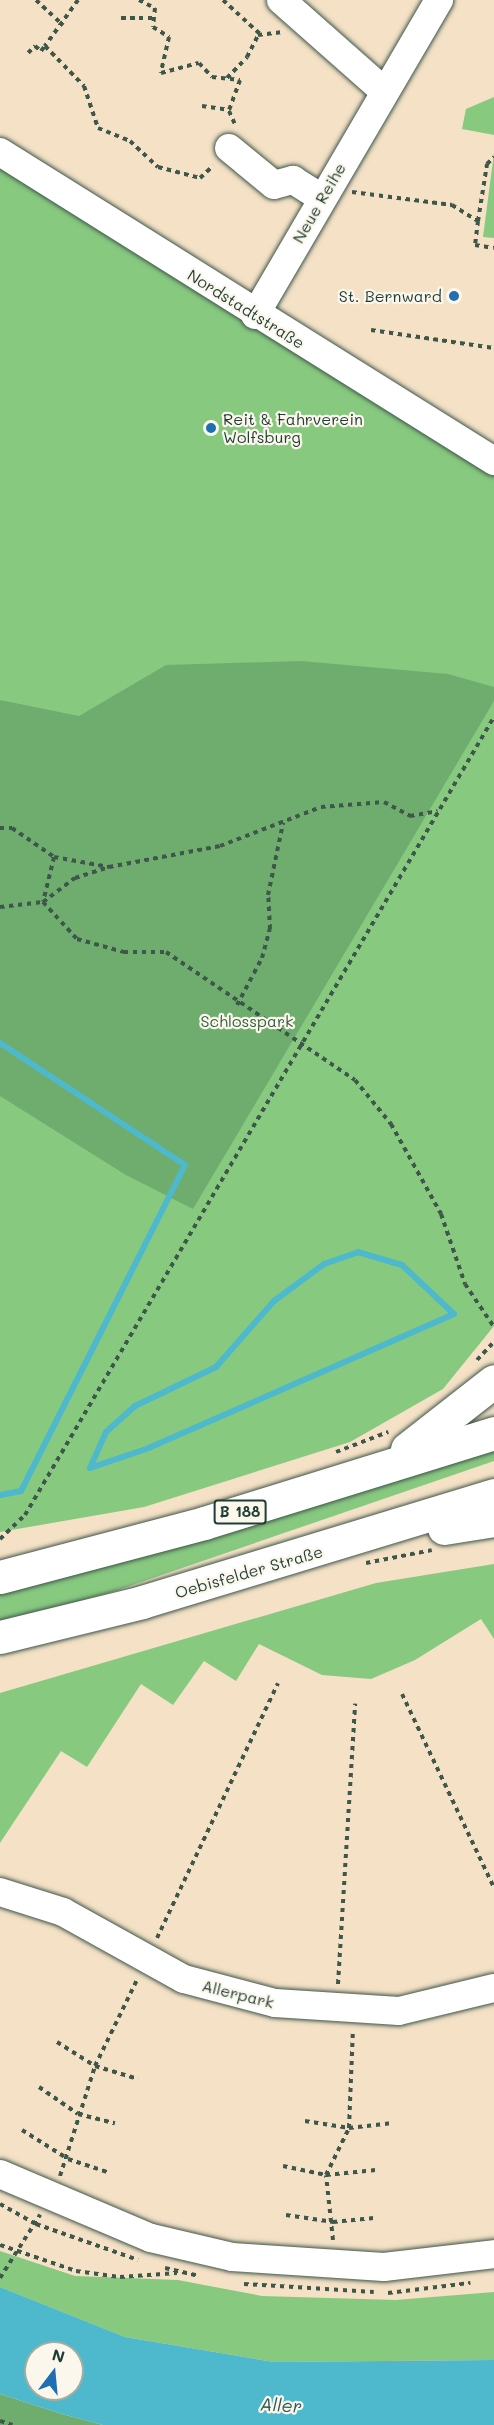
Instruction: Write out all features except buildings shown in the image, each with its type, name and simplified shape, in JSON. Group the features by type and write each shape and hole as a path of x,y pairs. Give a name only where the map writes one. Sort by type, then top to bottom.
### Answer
{"main road":[{"path":"375,1470 444,1424 483,1374"},
{"name":"B 188","path":"0,1577 375,1470 488,1435"},
{"name":"Oebisfelder Straße","path":"0,1637 333,1547 494,1495"},
{"path":"333,1547 494,1520"}],"street":[{"path":"281,0 384,91"},
{"name":"Neue Reihe","path":"255,315 439,0"},
{"name":"Nordstadtstraße","path":"0,152 255,315 494,461"},
{"path":"224,156 273,185 293,180 325,193"},
{"name":"Allerpark","path":"0,1892 63,1912 184,1979 274,2004 399,2011 494,1989"},
{"path":"0,2174 151,2238 232,2257 384,2267 494,2254"}],"path":[{"path":"36,0 63,25"},
{"path":"28,53 35,45 41,51 63,25 78,0"},
{"path":"139,0 151,6"},
{"path":"45,46 84,86 98,128 130,141 158,168 200,178 224,156 237,124 230,110 240,80 212,77 199,63 161,74 170,37 153,27 154,18 151,6 155,0"},
{"path":"223,1 261,34 313,29"},
{"path":"122,18 154,18"},
{"path":"226,79 261,34"},
{"path":"202,106 230,110"},
{"path":"494,157 488,164 475,245 494,248"},
{"path":"325,193 452,205 478,221"},
{"path":"371,330 494,348"},
{"path":"0,1539 25,1515 494,717"},
{"path":"0,907 43,902 75,878 109,867 220,846 321,807 384,802 410,816 438,811"},
{"path":"237,1005 262,958 270,929 268,895 283,823"},
{"path":"0,828 12,828 54,857 109,867"},
{"path":"43,902 54,857"},
{"path":"43,902 77,939 124,952 166,952 237,1005 303,1042 355,1080 391,1124 441,1214 465,1284 494,1327"},
{"path":"483,1374 494,1342"},
{"path":"323,1456 394,1429"},
{"path":"402,1694 494,1888"},
{"path":"57,2042 95,2066 138,2079"},
{"path":"39,2087 78,2114 115,2123"},
{"path":"305,2121 349,2128 393,2122"},
{"path":"22,2130 68,2159 110,2174"},
{"path":"283,2166 326,2175 376,2170"},
{"path":"286,2215 333,2222 374,2218"},
{"path":"0,2278 36,2224"},
{"path":"0,2245 16,2254 109,2275 181,2273"},
{"path":"0,2421 12,2425"}],"green space":[{"path":"494,97 494,135 462,129 466,109"},
{"path":"494,153 494,238 483,237"},
{"name":"Schlosspark","path":"0,163 494,473 494,1326 443,1389 350,1442 144,1507 0,1532"},
{"path":"301,661 448,674 494,687 494,701 193,1209 126,1175 0,1096 0,700 79,716 166,665"},
{"path":"494,1445 494,1461 115,1591 0,1624 0,1590"},
{"path":"494,1564 494,1639 481,1619 415,1660 371,1679 322,1675 259,1644 236,1681 204,1661 173,1705 141,1684 87,1767 61,1751 0,1843 0,1693 376,1583"},
{"path":"0,2251 75,2276 178,2280 262,2296 396,2300 494,2292 494,2360 274,2362 125,2337 0,2287"},
{"path":"0,2394 62,2414 103,2425 0,2425"}],"water":[{"name":"Aller","path":"0,2287 125,2337 274,2362 494,2360 494,2425 103,2425 0,2394"}],"waterway":[{"path":"0,1043 185,1165 21,1491 0,1495"},
{"path":"358,1252 402,1265 454,1314 149,1448 90,1468 106,1432 135,1406 216,1367 274,1301 324,1264 358,1252"}],"place":[{"name":"St. Bernward","path":"454,296"},
{"name":"Reit & Fahrverein Wolfsburg","path":"211,428"}]}
